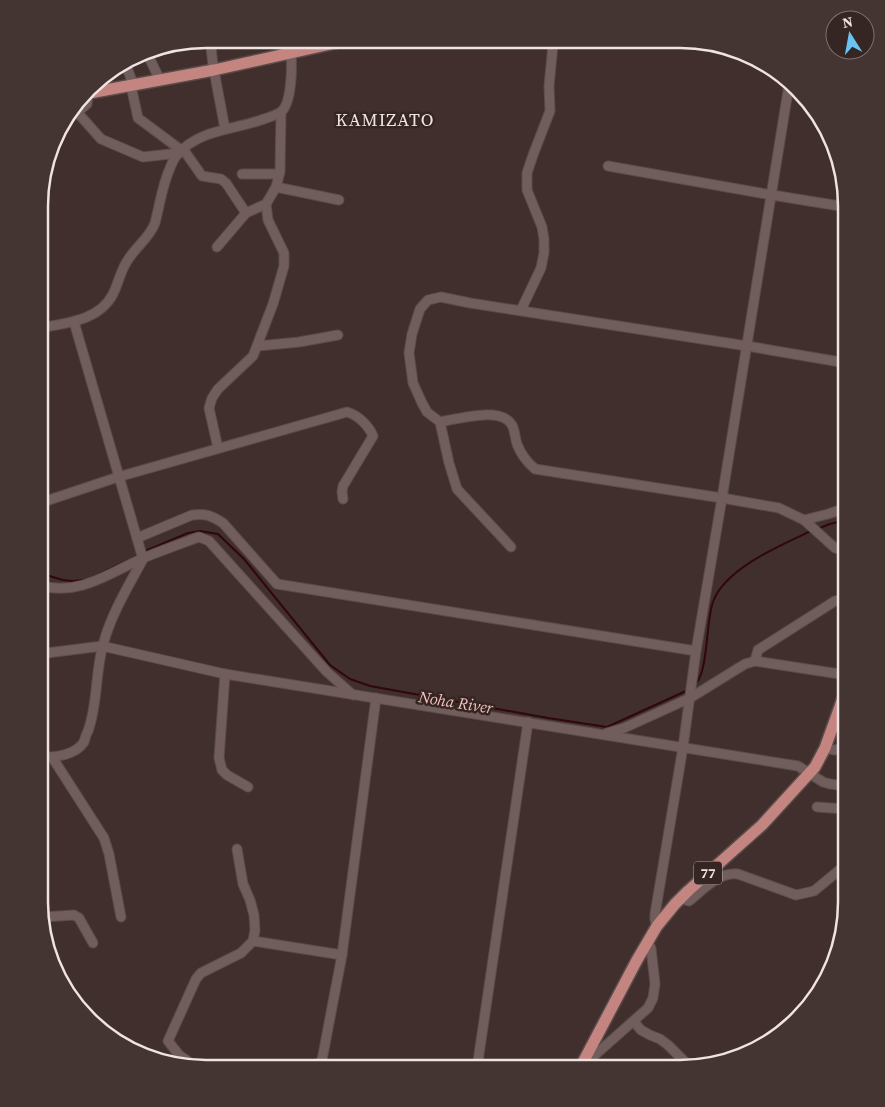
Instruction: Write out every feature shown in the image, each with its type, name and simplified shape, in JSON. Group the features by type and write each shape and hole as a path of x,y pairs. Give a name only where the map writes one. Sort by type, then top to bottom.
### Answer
{"main road":[{"path":"97,91 159,81 313,48"},
{"name":"77","path":"585,1057 657,926 680,898 762,825 810,773 826,748 837,715"}],"street":[{"path":"211,48 225,130"},
{"path":"47,327 74,322 92,315 108,303 127,261 150,234 164,180 175,157 181,150 190,142 204,135 255,122 281,112 290,93 291,80 285,48"},
{"path":"521,310 541,268 544,253 542,227 527,190 527,173 532,155 550,111 549,86 553,48"},
{"path":"149,58 159,81"},
{"path":"127,69 138,118 181,150 202,176 220,179 226,183 246,213"},
{"path":"657,926 655,914 684,747 696,651 788,91"},
{"path":"79,110 87,104 87,101"},
{"path":"217,247 246,213 266,204 276,187 280,174 281,112"},
{"path":"78,113 101,139 144,157 181,150"},
{"path":"608,166 838,206"},
{"path":"242,174 280,174"},
{"path":"276,187 339,200"},
{"path":"218,448 209,408 212,398 218,389 253,356 273,304 284,266 284,253 268,220 266,204"},
{"path":"511,547 457,489 440,422 427,412 413,383 409,353 412,334 420,309 428,300 441,297 838,362"},
{"path":"47,757 69,753 77,749 84,742 92,720 102,646 110,620 143,559 74,322"},
{"path":"258,346 300,342 338,335"},
{"path":"47,501 118,477 347,412 352,413 370,428 373,436 343,486 343,499"},
{"path":"440,422 487,414 502,417 509,421 517,446 524,458 535,470 779,508 804,520 838,549"},
{"path":"804,520 838,511"},
{"path":"138,538 192,515 201,514 213,517 223,524 276,584 696,651"},
{"path":"47,586 64,589 79,587 199,537 204,538 327,672 354,695"},
{"path":"755,661 758,650 837,601"},
{"path":"47,653 102,646 225,674 798,766 823,782 837,785"},
{"path":"602,734 624,728 690,698 745,664 755,661 837,674"},
{"path":"225,674 219,758 222,770 248,787"},
{"path":"322,1059 342,955 376,698"},
{"path":"478,1059 528,722"},
{"path":"826,748 837,749"},
{"path":"52,757 104,838 109,854 121,917"},
{"path":"817,807 837,808"},
{"path":"182,1057 168,1041 196,979 201,973 241,953 253,941 255,930 254,915 243,884 236,849"},
{"path":"680,898 689,901 717,878 732,874 738,874 796,895 814,890 837,873"},
{"path":"48,917 74,915 79,918 93,943"},
{"path":"253,941 342,955"},
{"path":"585,1057 595,1055 648,1008 655,991 652,948 647,942"},
{"path":"634,1022 642,1030 660,1039 682,1059"}],"waterway":[{"name":"Noha River","path":"817,529 838,522"},
{"name":"Noha River","path":"143,552 188,533 200,531 218,534 244,559 330,665 350,679 370,686 607,727 686,691"},
{"name":"Noha River","path":"696,683 703,668 711,610 719,590 729,579 755,559 811,531"},
{"name":"Noha River","path":"89,579 139,555"},
{"name":"Noha River","path":"47,575 63,580 85,580"}],"district":[{"name":"KAMIZATO","path":"385,120"}]}
